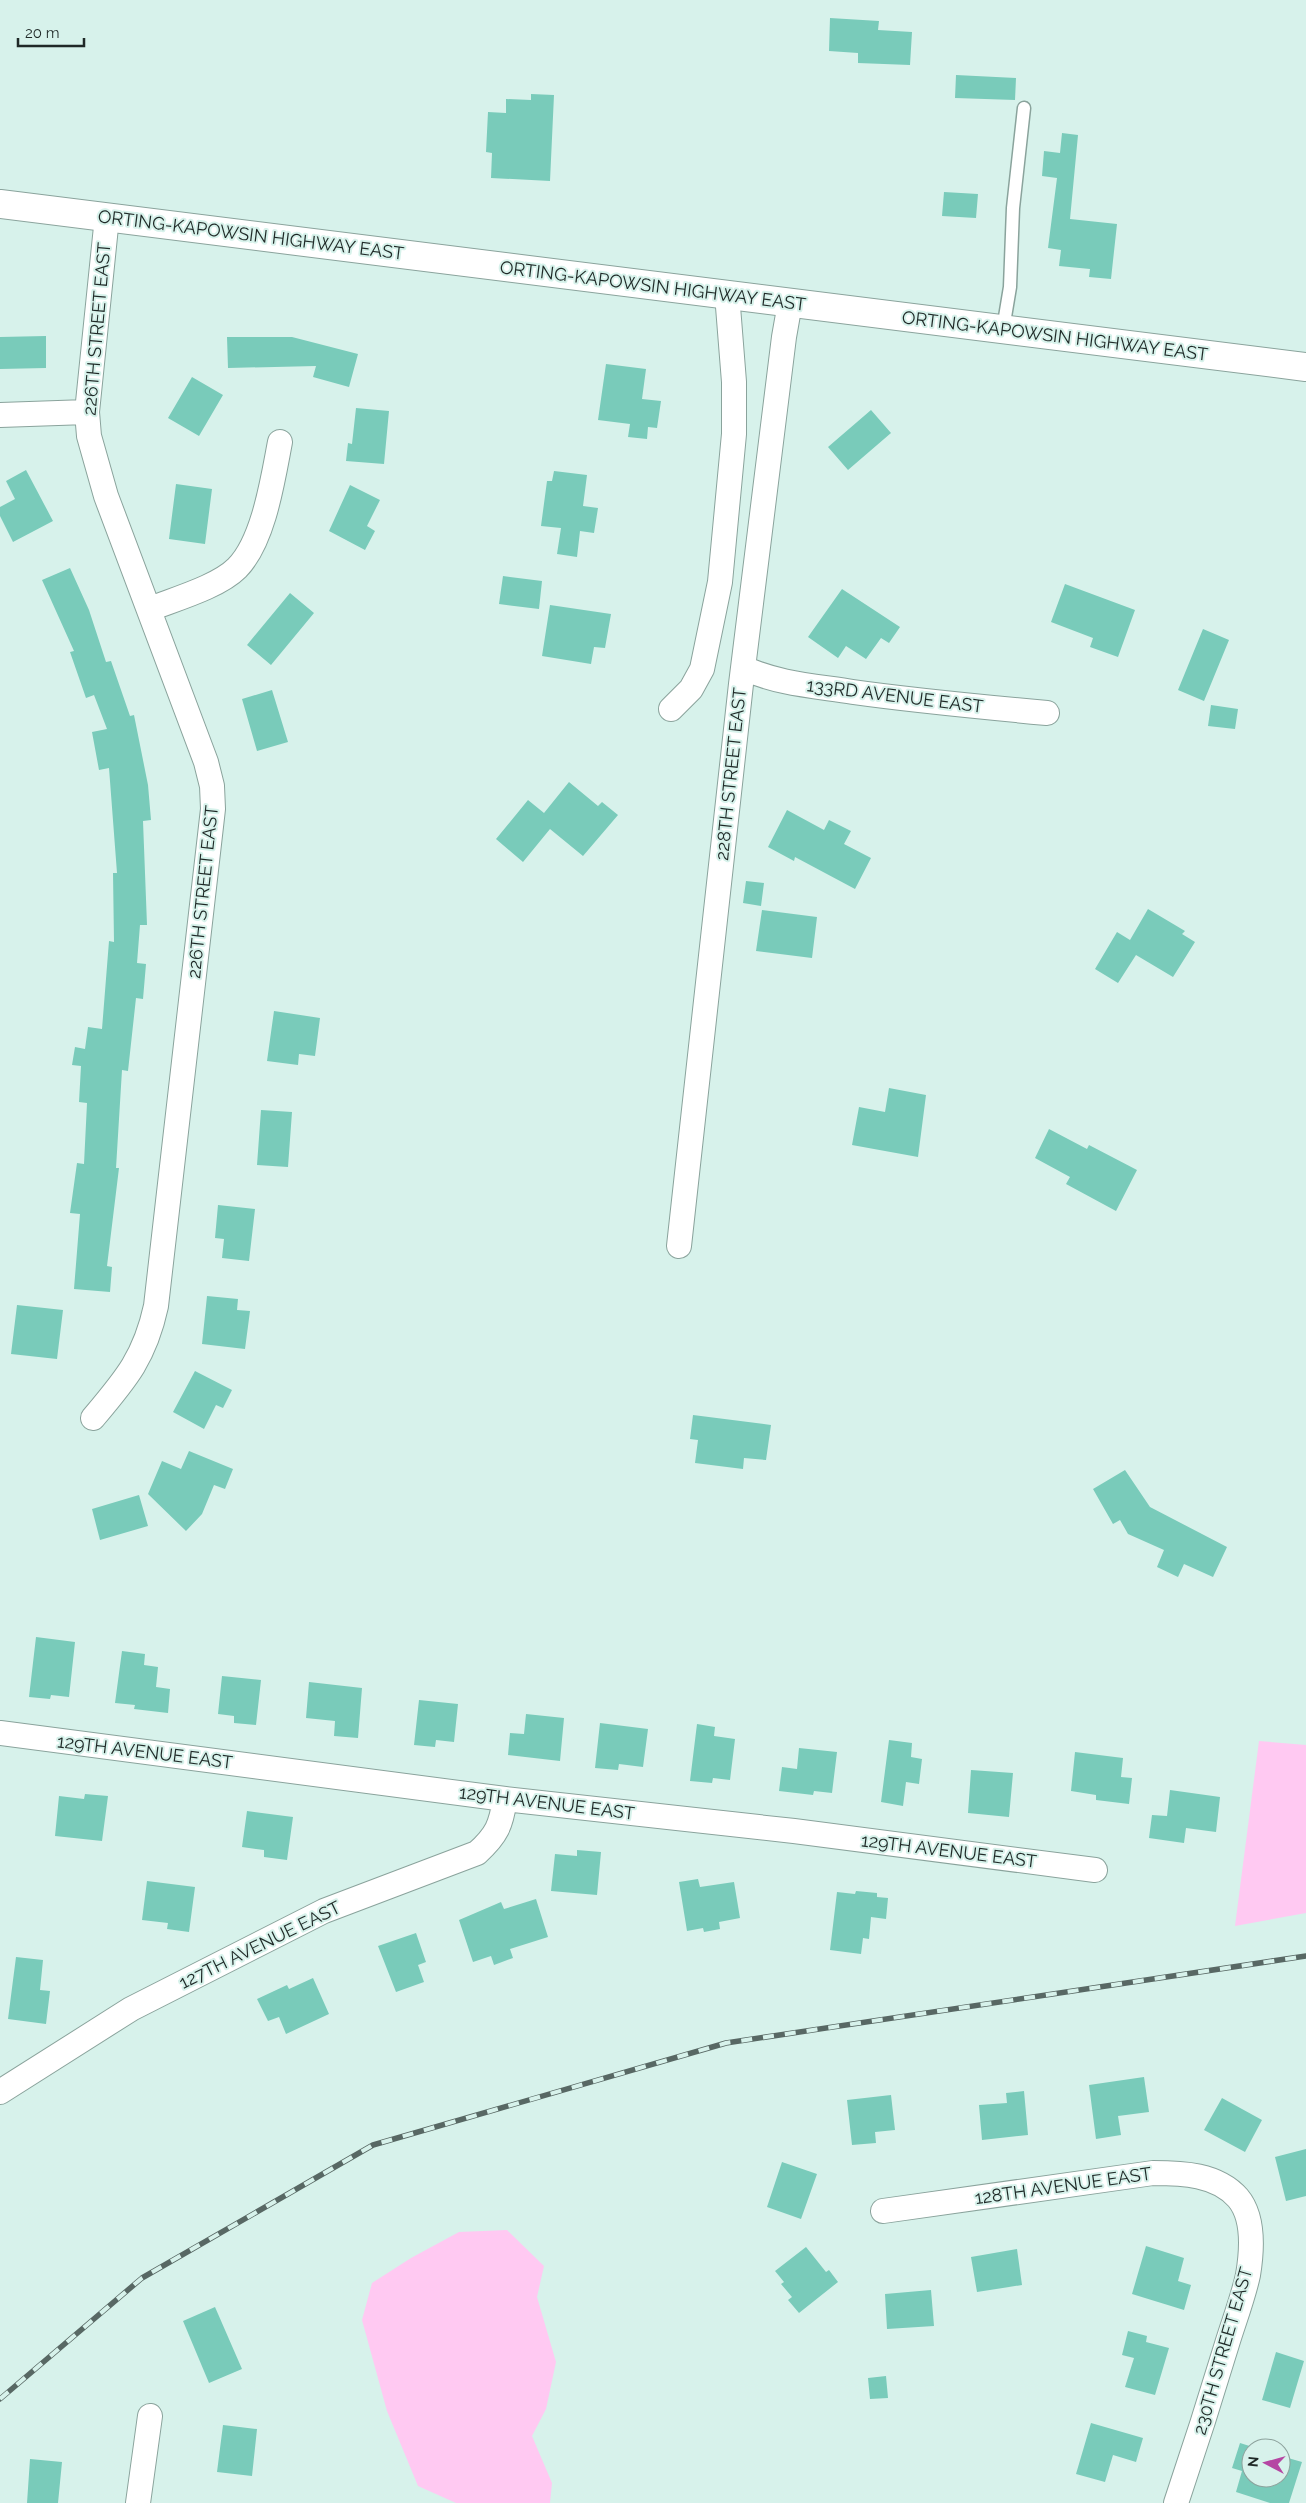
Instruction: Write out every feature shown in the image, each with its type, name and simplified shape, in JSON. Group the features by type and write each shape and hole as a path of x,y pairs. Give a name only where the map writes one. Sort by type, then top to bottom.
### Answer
{"main road":[{"name":"ORTING-KAPOWSIN HIGHWAY EAST","path":"0,204 1306,367"}],"street":[{"name":"226TH STREET EAST","path":"93,1418 128,1376 141,1355 150,1332 156,1306 214,809 212,786 206,762 96,463 86,412 107,217"},
{"path":"671,709 691,688 702,669 720,582 734,434 734,382 726,294"},
{"name":"228TH STREET EAST","path":"679,1246 744,668 784,337 790,303"},
{"path":"0,415 86,412"},
{"path":"150,609 223,578 237,568 261,524 280,442"},
{"name":"133RD AVENUE EAST","path":"744,668 765,678 814,686 924,702 1047,713"},
{"name":"129TH AVENUE EAST","path":"0,1733 505,1799 794,1831 1095,1870"},
{"name":"127TH AVENUE EAST","path":"0,2092 131,2009 324,1911 477,1853 489,1842 501,1825 505,1799"},
{"name":"128TH AVENUE EAST","path":"883,2211 1153,2173 1184,2174 1204,2178 1224,2185 1238,2198"},
{"name":"230TH STREET EAST","path":"1176,2503 1203,2423 1248,2276 1251,2233 1244,2208 1238,2198"},
{"path":"138,2503 150,2416"}],"lane":[{"path":"1003,329 1010,287 1013,208 1024,108"}],"shaded area":[{"path":"1259,1741 1306,1745 1306,1913 1235,1926"},
{"path":"507,2230 544,2266 537,2297 556,2362 546,2409 532,2436 552,2483 550,2503 456,2503 418,2486 387,2411 362,2320 372,2283 411,2258 459,2232"}],"building":[{"path":"830,18 879,21 878,30 912,32 910,65 858,63 858,53 829,51"},
{"path":"956,75 1016,78 1015,100 955,98"},
{"path":"531,94 554,95 550,181 491,178 492,153 486,152 488,112 506,113 506,99 531,100"},
{"path":"1062,133 1078,135 1070,219 1117,224 1111,279 1089,277 1090,269 1059,266 1061,250 1048,248 1057,178 1042,176 1044,151 1060,153"},
{"path":"944,192 978,194 976,218 942,216"},
{"path":"46,336 46,368 0,369 0,337"},
{"path":"227,337 292,337 358,354 349,387 313,377 316,366 228,368"},
{"path":"606,364 646,369 642,399 661,401 657,428 648,427 647,439 628,437 630,424 598,420"},
{"path":"192,377 223,395 199,436 168,418"},
{"path":"356,408 389,411 384,464 346,461 348,443 352,444"},
{"path":"871,410 891,433 848,470 828,447"},
{"path":"26,470 53,521 13,542 0,516 0,507 15,499 6,481"},
{"path":"554,471 587,475 583,506 598,508 594,533 580,531 577,557 557,554 561,528 541,526 547,481 552,481"},
{"path":"176,484 212,489 205,544 169,539"},
{"path":"350,485 380,500 367,526 375,531 365,550 329,531"},
{"path":"70,568 89,610 106,662 111,661 130,716 134,715 148,785 151,820 143,821 147,925 140,925 137,963 146,964 143,999 136,998 128,1071 122,1070 116,1168 119,1168 107,1266 112,1267 110,1292 74,1289 80,1214 70,1213 77,1163 84,1164 87,1103 79,1102 81,1066 72,1065 75,1047 85,1049 88,1027 102,1029 109,941 114,942 113,873 117,873 109,768 99,770 92,732 107,729 94,695 86,698 70,652 74,651 42,580"},
{"path":"503,576 542,581 539,609 499,604"},
{"path":"1065,584 1135,610 1118,657 1090,647 1093,638 1051,622"},
{"path":"842,589 900,627 889,643 881,638 866,659 846,646 838,658 808,637"},
{"path":"290,593 314,613 271,665 247,645"},
{"path":"550,605 611,614 605,648 594,647 591,664 542,656"},
{"path":"1203,629 1229,640 1204,701 1178,690"},
{"path":"272,690 288,742 257,751 242,699"},
{"path":"1211,705 1238,709 1235,729 1208,726"},
{"path":"569,782 598,806 602,802 618,815 583,856 550,829 523,862 496,839 528,800 544,813"},
{"path":"787,810 824,830 829,820 851,831 844,844 871,858 855,889 795,857 794,861 768,847"},
{"path":"746,881 764,883 761,906 743,903"},
{"path":"1148,909 1185,931 1182,934 1195,942 1173,977 1136,955 1118,983 1095,969 1117,932 1130,940"},
{"path":"762,910 817,917 812,958 756,951"},
{"path":"274,1011 320,1018 315,1056 299,1054 298,1065 267,1061"},
{"path":"889,1088 926,1095 918,1157 852,1145 859,1107 885,1112"},
{"path":"261,1110 292,1112 288,1167 257,1165"},
{"path":"1049,1129 1087,1149 1089,1145 1137,1170 1116,1211 1066,1184 1070,1177 1035,1158"},
{"path":"218,1205 255,1209 249,1261 222,1258 224,1239 215,1238"},
{"path":"207,1296 238,1299 237,1310 250,1311 245,1349 202,1344"},
{"path":"17,1305 63,1310 57,1359 11,1354"},
{"path":"195,1371 232,1390 223,1408 216,1405 204,1429 173,1412"},
{"path":"693,1415 771,1425 766,1460 744,1458 743,1469 695,1463 698,1440 690,1439"},
{"path":"189,1451 233,1469 225,1489 214,1485 202,1514 186,1531 148,1494 162,1461 181,1469"},
{"path":"1125,1470 1150,1507 1227,1547 1213,1577 1184,1564 1178,1577 1157,1567 1164,1550 1128,1534 1120,1520 1113,1524 1093,1489"},
{"path":"139,1495 148,1526 100,1540 92,1509"},
{"path":"36,1637 75,1642 69,1697 51,1695 50,1699 29,1697"},
{"path":"122,1651 145,1654 144,1665 158,1667 156,1687 170,1689 168,1713 134,1709 135,1705 115,1703"},
{"path":"222,1676 261,1680 256,1725 234,1723 234,1716 218,1714"},
{"path":"309,1682 362,1688 358,1738 334,1736 335,1721 306,1718"},
{"path":"419,1700 458,1704 454,1742 436,1740 435,1747 414,1745"},
{"path":"526,1714 564,1718 560,1761 508,1755 510,1733 524,1734"},
{"path":"600,1723 648,1729 643,1767 619,1764 618,1770 595,1768"},
{"path":"697,1724 715,1727 714,1736 735,1739 730,1780 713,1778 712,1783 690,1781"},
{"path":"889,1740 912,1743 911,1757 922,1759 919,1784 906,1782 903,1806 881,1802"},
{"path":"799,1748 837,1752 832,1793 814,1791 813,1795 779,1791 782,1767 797,1769"},
{"path":"1075,1752 1123,1758 1121,1777 1132,1778 1129,1804 1096,1800 1096,1795 1071,1791"},
{"path":"971,1770 1013,1773 1009,1817 968,1813"},
{"path":"1170,1790 1220,1797 1216,1832 1186,1828 1184,1843 1149,1838 1152,1815 1167,1816"},
{"path":"85,1794 108,1796 102,1841 55,1836 59,1796 84,1799"},
{"path":"247,1811 293,1817 287,1860 264,1857 264,1850 242,1847"},
{"path":"577,1850 601,1852 597,1895 551,1891 555,1854 577,1856"},
{"path":"698,1879 700,1887 734,1882 740,1918 719,1922 720,1929 704,1932 703,1928 687,1931 679,1882"},
{"path":"147,1881 195,1887 189,1932 167,1929 168,1923 142,1920"},
{"path":"856,1891 877,1893 877,1897 888,1898 886,1919 871,1917 869,1939 863,1938 861,1954 830,1950 837,1892 855,1894"},
{"path":"536,1899 548,1937 510,1949 513,1958 494,1965 491,1956 473,1962 459,1920 501,1902 504,1909"},
{"path":"416,1933 426,1962 418,1965 424,1982 396,1992 378,1946"},
{"path":"16,1957 43,1960 40,1990 50,1991 46,2024 8,2019"},
{"path":"313,1978 329,2014 286,2034 279,2017 268,2021 257,1999 287,1985 289,1989"},
{"path":"1144,2077 1149,2112 1118,2116 1121,2135 1096,2139 1089,2085"},
{"path":"1024,2091 1028,2135 982,2140 979,2105 1007,2103 1006,2093"},
{"path":"891,2095 895,2130 875,2132 876,2143 852,2145 847,2100"},
{"path":"1222,2098 1262,2120 1245,2152 1204,2130"},
{"path":"1306,2149 1306,2196 1286,2201 1275,2157"},
{"path":"782,2162 817,2174 801,2219 767,2207"},
{"path":"1146,2246 1184,2258 1178,2281 1191,2285 1184,2310 1132,2294"},
{"path":"806,2247 826,2272 829,2270 838,2282 799,2313 788,2300 792,2297 781,2284 784,2282 775,2271"},
{"path":"1017,2249 1022,2285 977,2292 971,2257"},
{"path":"931,2290 934,2326 887,2329 885,2294"},
{"path":"215,2307 242,2369 209,2383 183,2321"},
{"path":"1128,2331 1147,2336 1146,2342 1169,2348 1155,2395 1125,2387 1134,2358 1122,2355"},
{"path":"1276,2352 1304,2361 1290,2408 1262,2400"},
{"path":"886,2376 888,2398 870,2399 868,2378"},
{"path":"1091,2423 1143,2438 1136,2462 1113,2455 1105,2482 1076,2474"},
{"path":"223,2425 257,2429 252,2476 217,2472"},
{"path":"1240,2443 1241,2443 1241,2471 1232,2468"},
{"path":"30,2459 62,2462 58,2503 27,2503"},
{"path":"1291,2459 1302,2462 1289,2503 1270,2503 1236,2492 1241,2474 1241,2488 1291,2488"}],"railway":[{"path":"0,2399 142,2278 373,2145 726,2043 1306,1956"}]}
